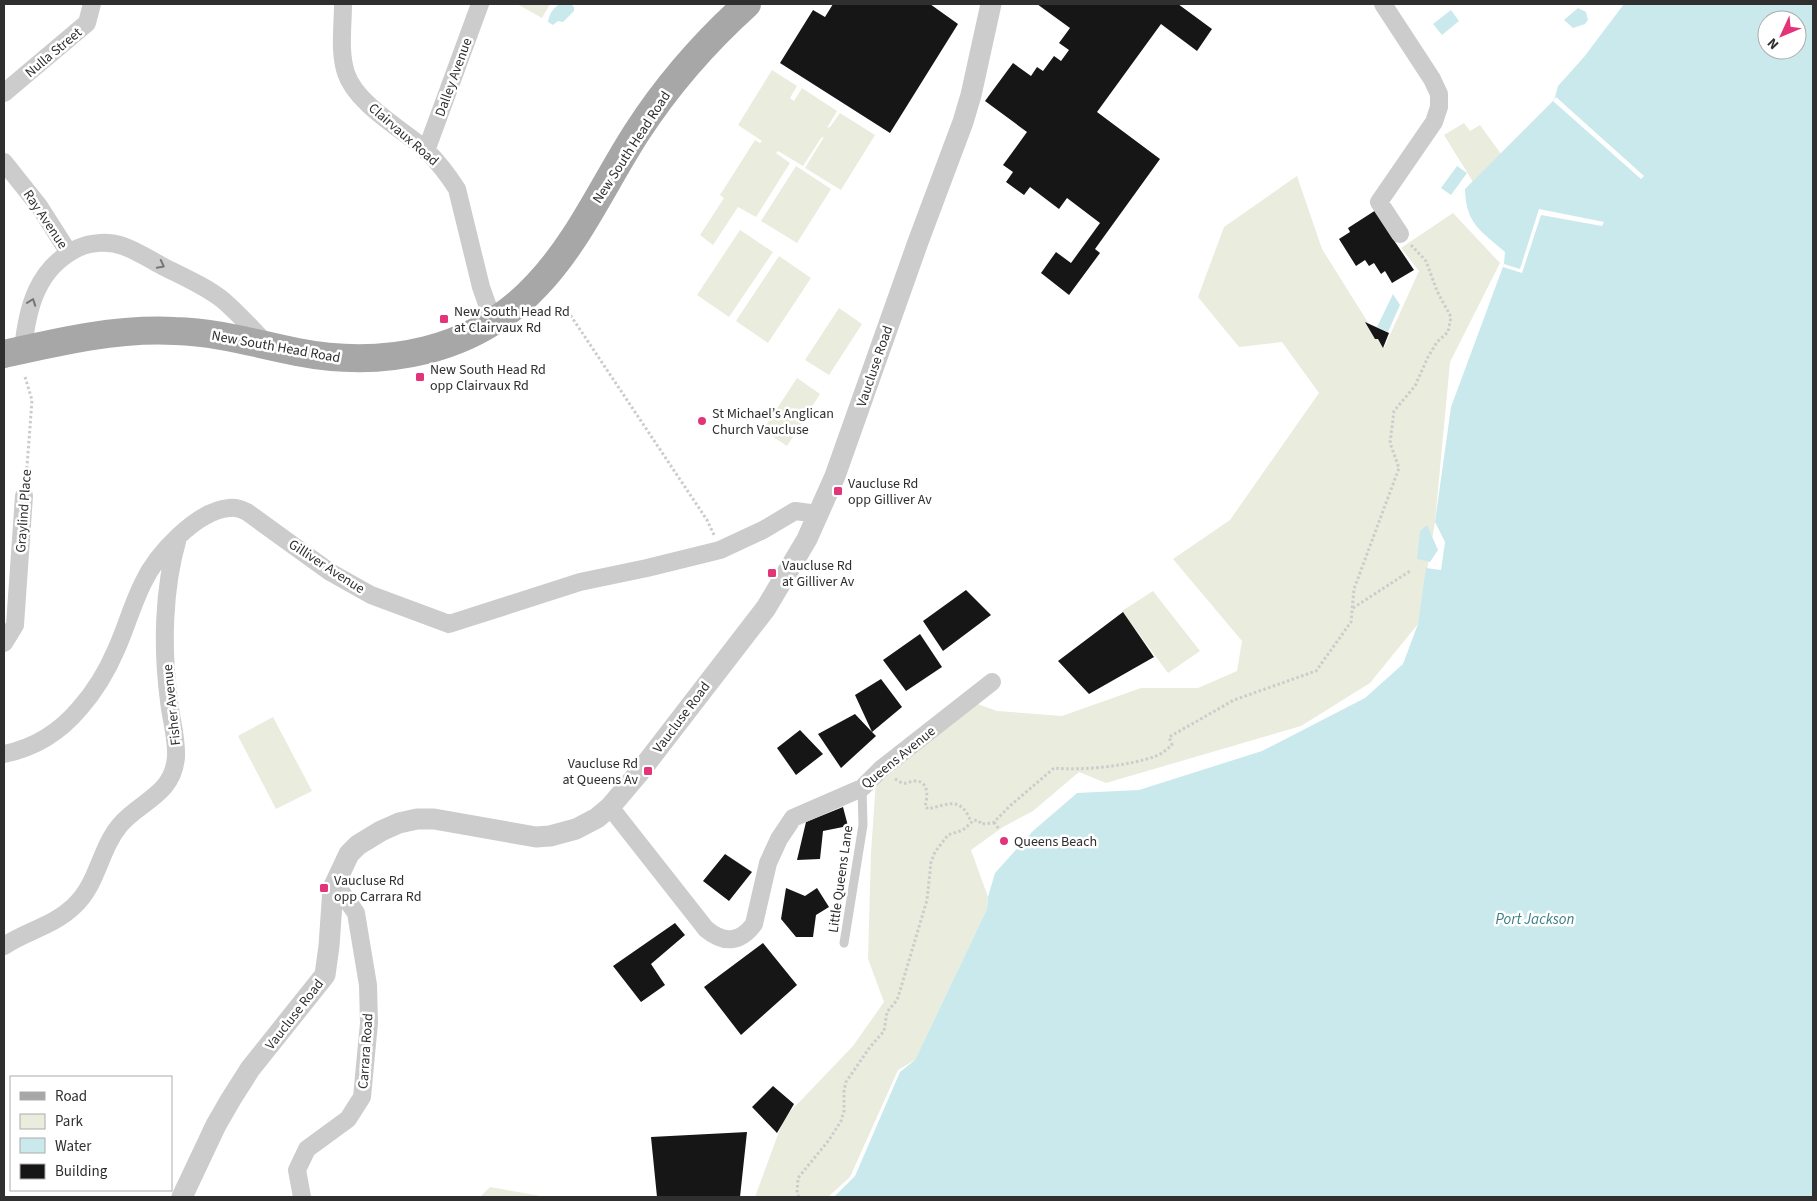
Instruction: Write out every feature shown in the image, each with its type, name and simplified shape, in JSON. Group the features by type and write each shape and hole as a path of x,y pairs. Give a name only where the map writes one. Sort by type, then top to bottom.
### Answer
{"main road":[{"name":"New South Head Road","path":"13,352 68,339 137,331 178,331 200,333 326,357 373,359 401,356 428,350 466,336 516,305 537,286 564,253 636,133 660,99 689,62 747,4"}],"street":[{"name":"Nulla Street","path":"4,93 87,23 92,4"},
{"name":"Clairvaux Road","path":"343,4 343,53 346,74 358,93 426,151 440,165 457,189 481,287 493,321"},
{"name":"Dalley Avenue","path":"426,151 480,4"},
{"name":"Vaucluse Road","path":"182,1197 216,1125 250,1069 325,975 333,888 349,854 358,845 381,831 409,820 434,819 520,835 550,836 588,824 610,807 638,774 766,608 794,564 835,476 918,242 964,122 991,4"},
{"path":"1383,4 1432,79 1439,94 1439,107 1434,122 1378,202 1400,234"},
{"name":"Ray Avenue","path":"4,162 39,206 69,253"},
{"path":"13,352 27,320 34,296 56,262 69,253 84,246 94,244 122,246 197,283 223,301 268,345"},
{"name":"Graylind Place","path":"4,643 15,625 24,496"},
{"name":"Gilliver Avenue","path":"4,754 32,746 50,736 80,709 102,677 116,651 135,600 153,566 178,538 210,513 228,508 238,508 247,512 330,572 371,595 449,624 580,582 720,550 763,530 795,511 818,514"},
{"name":"Fisher Avenue","path":"4,946 46,926 74,907 85,895 94,879 106,847 120,824 156,796 166,785 172,774 176,760 176,746 166,664 166,625 170,577 178,538"},
{"name":"Queens Avenue","path":"610,807 706,929 715,937 732,940 749,931 754,924 768,863 779,839 794,818 862,788 881,769 992,682"},
{"name":"Carrara Road","path":"302,1197 297,1170 306,1149 348,1119 362,1097 369,1023 367,976 356,913 342,893 333,888"}],"lane":[{"name":"Little Queens Lane","path":"844,943 863,825 862,788"}],"path":[{"path":"800,1197 797,1193 798,1178 829,1140 841,1121 844,1111 846,1082 870,1047 884,1031 887,1012 899,994 927,900 931,862 935,852 948,835 963,830 971,822 978,821 981,824 994,822 1054,768 1070,770 1132,762 1158,756 1172,745 1169,738 1234,700 1316,671 1351,622 1354,589 1399,468 1390,443 1394,411 1415,386 1428,356 1437,342 1448,332 1451,316 1437,291 1426,261 1400,234"},
{"path":"565,307 707,520 720,550"},
{"name":"Graylind Place","path":"24,496 32,400 25,377"},
{"path":"1352,608 1410,571"},
{"path":"881,769 901,782 908,783 913,781 924,785 927,791 924,806 928,809 947,803 957,804 963,808 971,822"},
{"path":"994,822 999,829"}],"green space":[{"path":"517,4 550,4 542,18"},
{"path":"772,70 797,86 790,98 794,101 802,88 837,111 827,128 830,127 840,113 875,135 841,190 805,168 824,137 821,138 803,166 778,151 776,153 790,163 756,217 738,207 713,245 700,235 724,198 720,195 755,140 760,143 762,141 738,125"},
{"path":"1464,123 1470,131 1480,125 1501,154 1473,182 1444,135"},
{"path":"796,166 831,189 797,243 761,221"},
{"path":"1297,176 1322,249 1384,348 1419,271 1401,248 1453,213 1500,263 1450,362 1435,522 1418,624 1370,683 1301,726 1106,783 1079,772 1033,811 1003,827 971,850 988,897 987,909 915,1060 898,1070 850,1177 828,1197 755,1197 784,1118 853,1046 884,1002 868,959 871,853 876,780 975,703 997,711 1062,716 1141,688 1198,688 1237,671 1242,641 1173,559 1230,520 1319,393 1282,342 1239,347 1198,297 1224,227"},
{"path":"740,230 773,252 729,317 697,295"},
{"path":"779,256 811,278 768,343 736,321"},
{"path":"839,308 862,324 829,375 805,360"},
{"path":"797,378 820,394 787,446 763,430"},
{"path":"1153,591 1200,651 1168,673 1122,611"},
{"path":"273,717 312,791 276,809 238,736"},
{"path":"490,1187 546,1197 480,1197"}],"water":[{"path":"560,4 571,4 574,7 574,11 563,22 558,21 553,25 548,22 549,16 553,9"},
{"name":"Port Jackson","path":"1624,4 1813,4 1813,1197 834,1197 855,1176 900,1072 915,1060 987,909 988,897 995,873 1033,831 1077,793 1139,790 1262,751 1365,698 1403,664 1418,624 1426,568 1441,570 1445,542 1435,522 1451,407 1504,264 1505,252 1482,232 1472,219 1468,211 1465,189 1553,101 1558,86 1584,57"},
{"path":"1578,8 1586,12 1588,20 1585,24 1573,28 1564,20"},
{"path":"1451,10 1459,21 1442,35 1433,24"},
{"path":"1457,166 1467,173 1451,195 1441,188"},
{"path":"1393,294 1400,305 1388,332 1377,327"},
{"path":"1427,525 1438,550 1430,562 1417,559 1420,531"}],"pier":[{"path":"1556,97 1644,176 1641,179 1553,101"},
{"path":"1539,209 1604,222 1602,226 1541,215 1522,273 1503,267 1504,264 1520,269"}],"building":[{"path":"833,4 930,4 958,24 890,133 780,63 813,10 825,17"},
{"path":"1037,4 1178,4 1212,29 1197,51 1161,24 1097,112 1160,159 1095,249 1100,253 1069,295 1041,273 1056,252 1071,263 1100,223 1067,198 1059,209 1030,187 1024,195 1006,182 1013,172 1003,165 1027,132 985,101 1013,63 1031,76 1037,67 1043,71 1054,56 1061,61 1069,50 1059,43 1070,28"},
{"path":"1376,210 1414,270 1392,283 1385,271 1381,274 1374,263 1369,266 1365,260 1356,266 1339,239 1350,232 1348,228"},
{"path":"1365,322 1389,333 1383,348 1378,339 1375,339"},
{"path":"966,590 991,615 943,651 923,621"},
{"path":"1123,612 1154,657 1089,694 1058,661"},
{"path":"920,634 942,667 906,691 883,660"},
{"path":"881,679 902,707 872,732 855,695"},
{"path":"855,714 876,736 841,768 818,734"},
{"path":"800,730 823,754 796,775 777,748"},
{"path":"843,807 848,826 823,831 820,859 797,860 806,822"},
{"path":"725,854 752,872 729,901 703,881"},
{"path":"786,888 805,896 817,888 829,907 816,915 813,937 796,937 781,919"},
{"path":"675,923 685,935 651,964 665,985 641,1002 613,966"},
{"path":"763,943 797,985 741,1035 704,987"},
{"path":"773,1086 794,1104 777,1133 752,1107"},
{"path":"747,1132 740,1197 657,1197 651,1137"}],"place":[{"name":"New South Head Rd at Clairvaux Rd","path":"444,319"},
{"name":"New South Head Rd opp Clairvaux Rd","path":"420,377"},
{"name":"St Michael’s Anglican Church Vaucluse","path":"702,421"},
{"name":"Vaucluse Rd opp Gilliver Av","path":"838,491"},
{"name":"Vaucluse Rd at Gilliver Av","path":"772,573"},
{"name":"Vaucluse Rd at Queens Av","path":"648,771"},
{"name":"Queens Beach","path":"1004,841"},
{"name":"Vaucluse Rd opp Carrara Rd","path":"324,888"}]}
